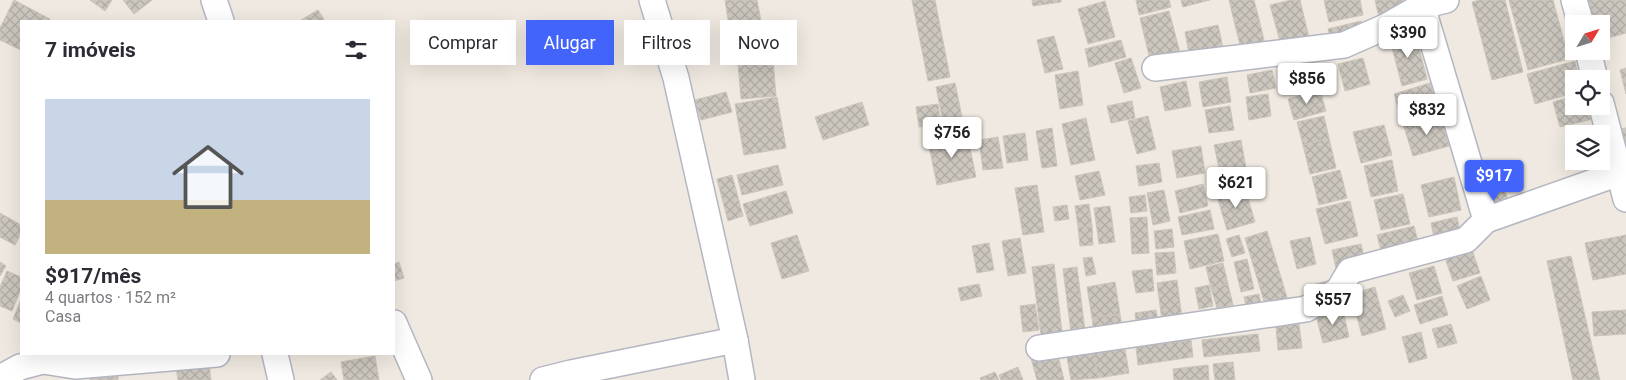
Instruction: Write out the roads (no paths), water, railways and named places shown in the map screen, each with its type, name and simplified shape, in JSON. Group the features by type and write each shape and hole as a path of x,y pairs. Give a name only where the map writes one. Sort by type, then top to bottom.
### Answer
{"street":[{"path":"214,0 221,20"},
{"path":"652,0 676,78 735,340 742,380"},
{"path":"1574,0 1578,15"},
{"path":"1155,68 1344,46 1434,3 1486,220"},
{"path":"1604,115 1626,199"},
{"path":"1038,348 1306,310 1338,290 1350,271 1466,240 1486,220 1620,172"},
{"path":"395,325 419,380"},
{"path":"542,380 735,340"},
{"path":"0,378 20,367 43,361 75,366 205,355"},
{"path":"275,355 281,380"}]}
